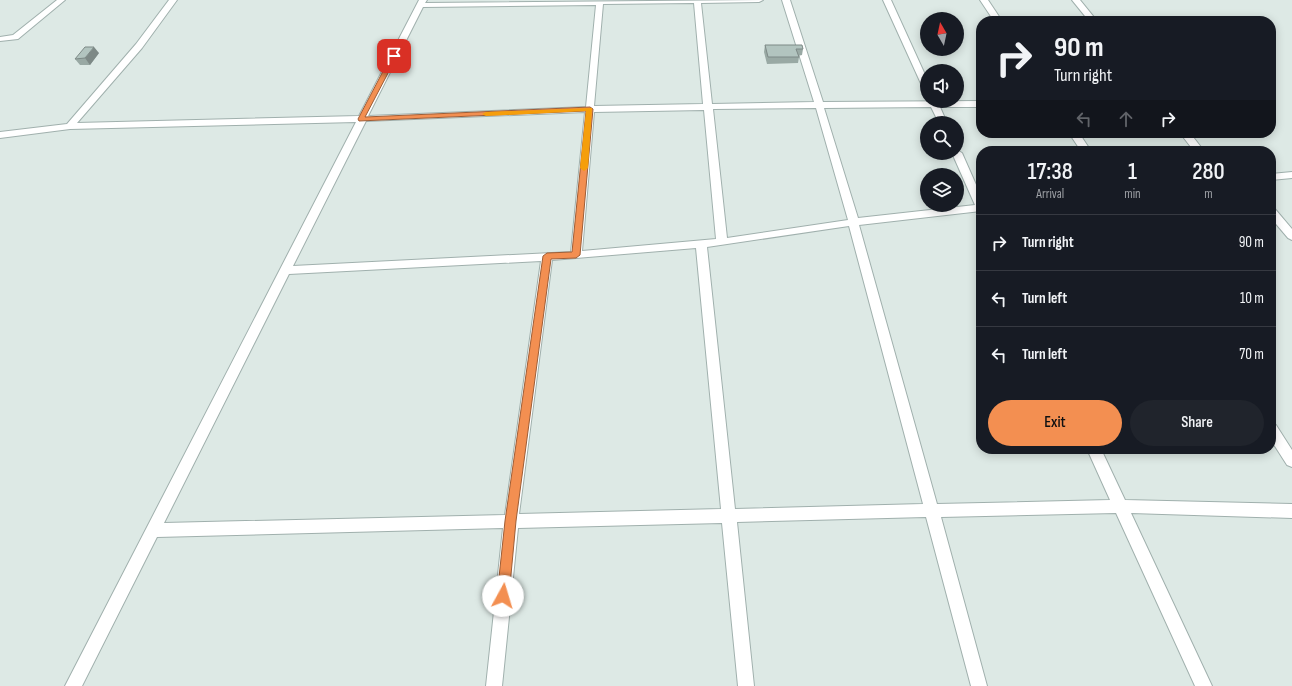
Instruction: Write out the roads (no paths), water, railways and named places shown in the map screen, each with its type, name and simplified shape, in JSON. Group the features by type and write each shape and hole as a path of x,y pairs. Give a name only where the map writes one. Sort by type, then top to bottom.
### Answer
{"street":[{"path":"0,39 15,37 61,0"},
{"path":"70,126 139,46 173,0"},
{"path":"697,0 722,242"},
{"path":"73,686 421,2 758,0"},
{"path":"786,0 854,222 979,686"},
{"path":"887,0 920,73"},
{"path":"984,0 995,16"},
{"path":"1076,0 1089,16"},
{"path":"576,255 600,1"},
{"path":"0,135 70,126 361,119 590,109 920,103"},
{"path":"964,104 976,104"},
{"path":"1188,138 1195,146"},
{"path":"960,160 976,196"},
{"path":"1276,177 1292,175"},
{"path":"285,270 576,255 701,244 854,222 976,208"},
{"path":"1276,216 1292,236"},
{"path":"701,244 730,515 746,686"},
{"path":"494,686 511,521 547,256"},
{"path":"1276,437 1292,461"},
{"path":"1096,454 1204,686"},
{"path":"152,530 1120,506 1292,511"}]}
